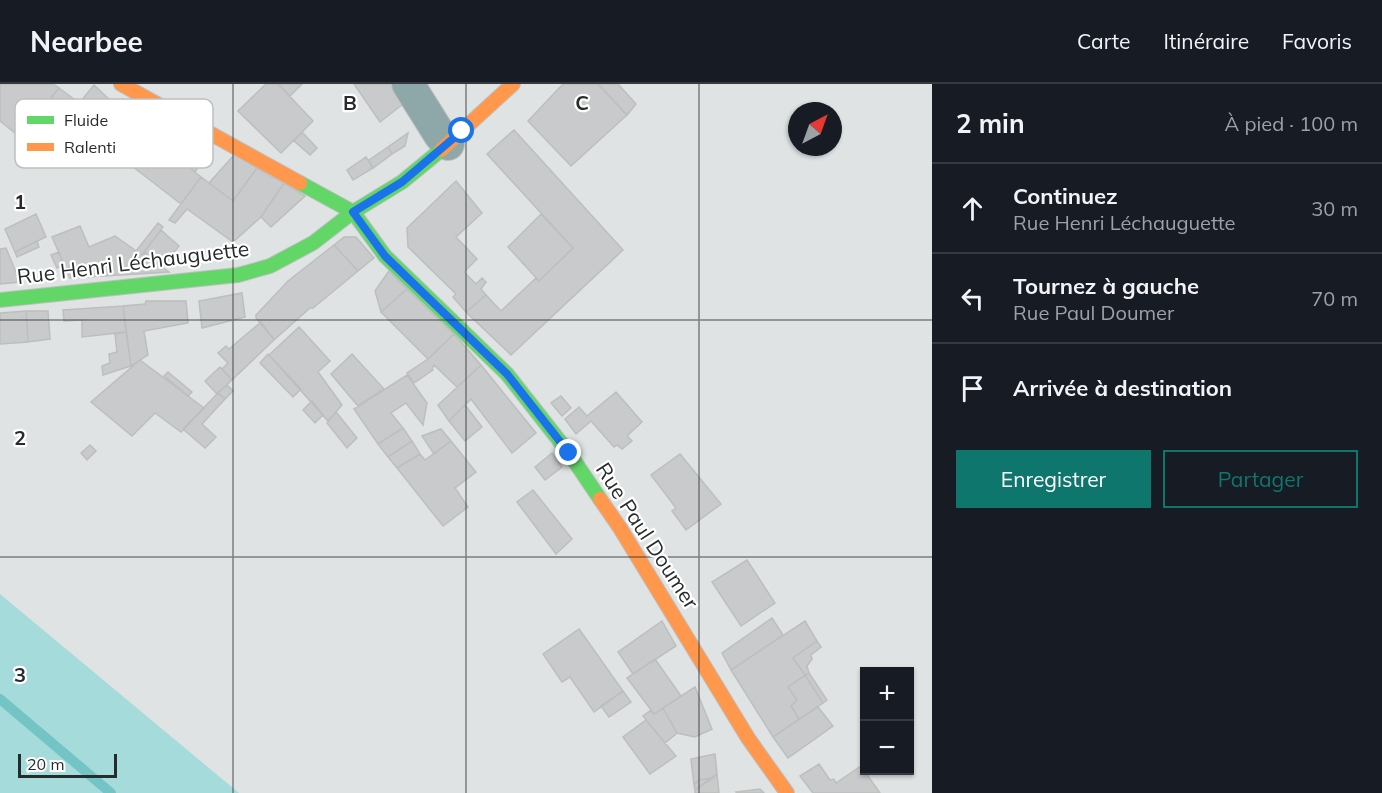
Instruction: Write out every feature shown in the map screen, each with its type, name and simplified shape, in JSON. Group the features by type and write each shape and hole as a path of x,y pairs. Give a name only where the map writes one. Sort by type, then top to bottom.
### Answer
{"street":[{"path":"121,84 148,99"},
{"path":"408,84 448,144"},
{"name":"Rue Henri Léchauguette","path":"0,300 238,275 270,266 313,243 353,212 402,182 448,144 513,84"},
{"path":"213,135 353,212"},
{"name":"Rue Paul Doumer","path":"353,212 385,256 507,374 569,453 620,528 748,738 787,793"}],"shaded area":[{"path":"0,594 239,793 0,793"}],"building":[{"path":"0,84 53,84 59,88 50,99 15,99 15,133 0,121"},
{"path":"266,84 278,84 313,121 281,153 238,111"},
{"path":"278,84 302,84 290,96"},
{"path":"354,84 391,84 403,104 380,122"},
{"path":"563,84 598,84 627,115 571,166 528,121"},
{"path":"598,84 618,84 636,104 627,115"},
{"path":"94,85 109,99 83,99"},
{"path":"59,88 74,99 50,99"},
{"path":"514,130 623,250 511,355 466,312 486,295 501,311 536,278 539,281 573,248 487,154"},
{"path":"302,132 317,148 310,155 294,141"},
{"path":"408,133 405,146 392,154 388,147"},
{"path":"388,147 392,154 373,168 369,160"},
{"path":"235,154 257,168 233,201 209,183"},
{"path":"366,157 373,168 353,180 347,170"},
{"path":"134,168 190,168 201,177 181,204"},
{"path":"257,168 284,183 261,217 233,242 187,209 175,223 169,220 201,177 233,201"},
{"path":"456,181 482,213 456,237 477,259 464,272 476,284 482,278 486,282 481,289 486,295 466,312 453,297 456,294 408,247 407,228"},
{"path":"284,183 305,196 271,227 261,217"},
{"path":"36,214 46,237 15,252 5,229"},
{"path":"541,214 573,248 539,281 508,247"},
{"path":"158,223 163,227 142,255 136,251"},
{"path":"80,226 89,247 115,236 142,255 144,252 169,272 70,278 52,237"},
{"path":"161,230 179,246 162,267 144,252"},
{"path":"344,237 356,237 374,258 358,271 334,245"},
{"path":"37,241 39,247 17,257 15,252"},
{"path":"334,245 358,271 313,308 310,308 274,340 256,315 288,281"},
{"path":"6,248 20,282 0,284 0,249"},
{"path":"59,252 64,265 57,268 51,255"},
{"path":"389,271 407,289 381,312 375,291"},
{"path":"407,289 454,334 428,359 381,312"},
{"path":"242,293 245,317 202,328 199,301"},
{"path":"146,301 186,301 188,323 144,331 148,355 131,366 123,306 145,304"},
{"path":"123,306 126,332 82,337 82,320 64,321 63,310"},
{"path":"26,311 28,342 0,344 0,313"},
{"path":"26,311 48,311 50,339 28,342"},
{"path":"261,322 274,340 232,380 222,369 228,363 218,353 226,346 229,349"},
{"path":"299,327 330,361 318,372 342,405 328,421 269,355"},
{"path":"126,332 131,366 103,375 102,366 110,363 109,354 117,352 115,334"},
{"path":"454,334 481,365 457,387 434,365 433,370 414,383 407,373 428,359"},
{"path":"268,354 301,389 293,397 260,363"},
{"path":"352,354 384,389 358,406 331,374"},
{"path":"140,360 204,408 181,432 155,413 132,436 91,402"},
{"path":"481,365 536,433 512,453 471,399 449,421 438,405"},
{"path":"220,367 232,380 217,394 205,381"},
{"path":"168,372 192,392 188,396 164,376"},
{"path":"407,375 427,403 423,425 406,403 391,413 403,428 378,444 354,409"},
{"path":"227,385 233,391 225,399 218,393"},
{"path":"616,392 642,422 628,435 632,441 622,449 617,445 614,447 591,421 576,434 565,419 579,407 587,416"},
{"path":"218,393 225,399 202,424 216,437 205,448 183,429"},
{"path":"561,396 571,408 562,416 551,403"},
{"path":"312,401 323,415 315,423 303,410"},
{"path":"465,405 482,427 465,441 449,421"},
{"path":"336,412 357,438 347,448 327,423"},
{"path":"403,428 412,441 388,457 378,444"},
{"path":"441,429 451,441 434,454 422,436"},
{"path":"412,441 420,454 397,468 388,457"},
{"path":"451,441 476,472 455,488 468,507 443,526 397,468 420,454 425,460"},
{"path":"90,445 96,451 87,460 81,453"},
{"path":"552,453 562,467 545,480 535,467"},
{"path":"680,454 721,504 686,530 672,511 676,508 651,475"},
{"path":"533,490 572,539 556,554 517,502"},
{"path":"747,560 775,603 741,626 712,582"},
{"path":"772,618 783,635 731,670 722,653"},
{"path":"662,621 676,646 633,674 618,652"},
{"path":"805,621 817,641 793,658 805,675 788,687 797,700 791,706 799,719 773,737 731,670"},
{"path":"579,629 623,691 594,712 570,677 562,682 543,654"},
{"path":"817,641 821,647 811,655 812,659 807,666 809,673 805,675 793,658"},
{"path":"655,659 681,696 654,714 627,678"},
{"path":"809,673 827,700 823,703 805,675"},
{"path":"805,675 823,703 799,719 791,706 797,700 788,687"},
{"path":"695,687 712,729 695,737 677,733 663,708"},
{"path":"623,691 631,702 609,717 601,706"},
{"path":"818,707 833,726 788,758 773,737"},
{"path":"663,708 677,733 665,743 643,716 650,711 654,714"},
{"path":"646,720 676,756 650,774 623,737"},
{"path":"715,754 717,774 713,778 699,780 694,785 691,759"},
{"path":"819,764 830,780 834,779 836,783 860,767 860,775 867,775 880,793 813,793 800,776"},
{"path":"717,774 719,793 695,793 695,790"},
{"path":"713,778 695,790 694,785 699,780"},
{"path":"760,789 764,793 736,792"}],"waterway":[{"path":"0,699 111,793"}],"traffic: fast":[{"path":"0,300 238,275 270,266 313,243 353,212 402,182 441,150"},
{"path":"300,183 353,212 385,256 507,374 569,453 600,499"}],"traffic: slow":[{"path":"121,84 148,99"},
{"path":"441,150 513,84"},
{"path":"213,135 300,183"},
{"path":"600,499 748,738 787,793"}],"route":[{"path":"462,131 402,182 353,212 385,256 507,374 569,453"}]}
